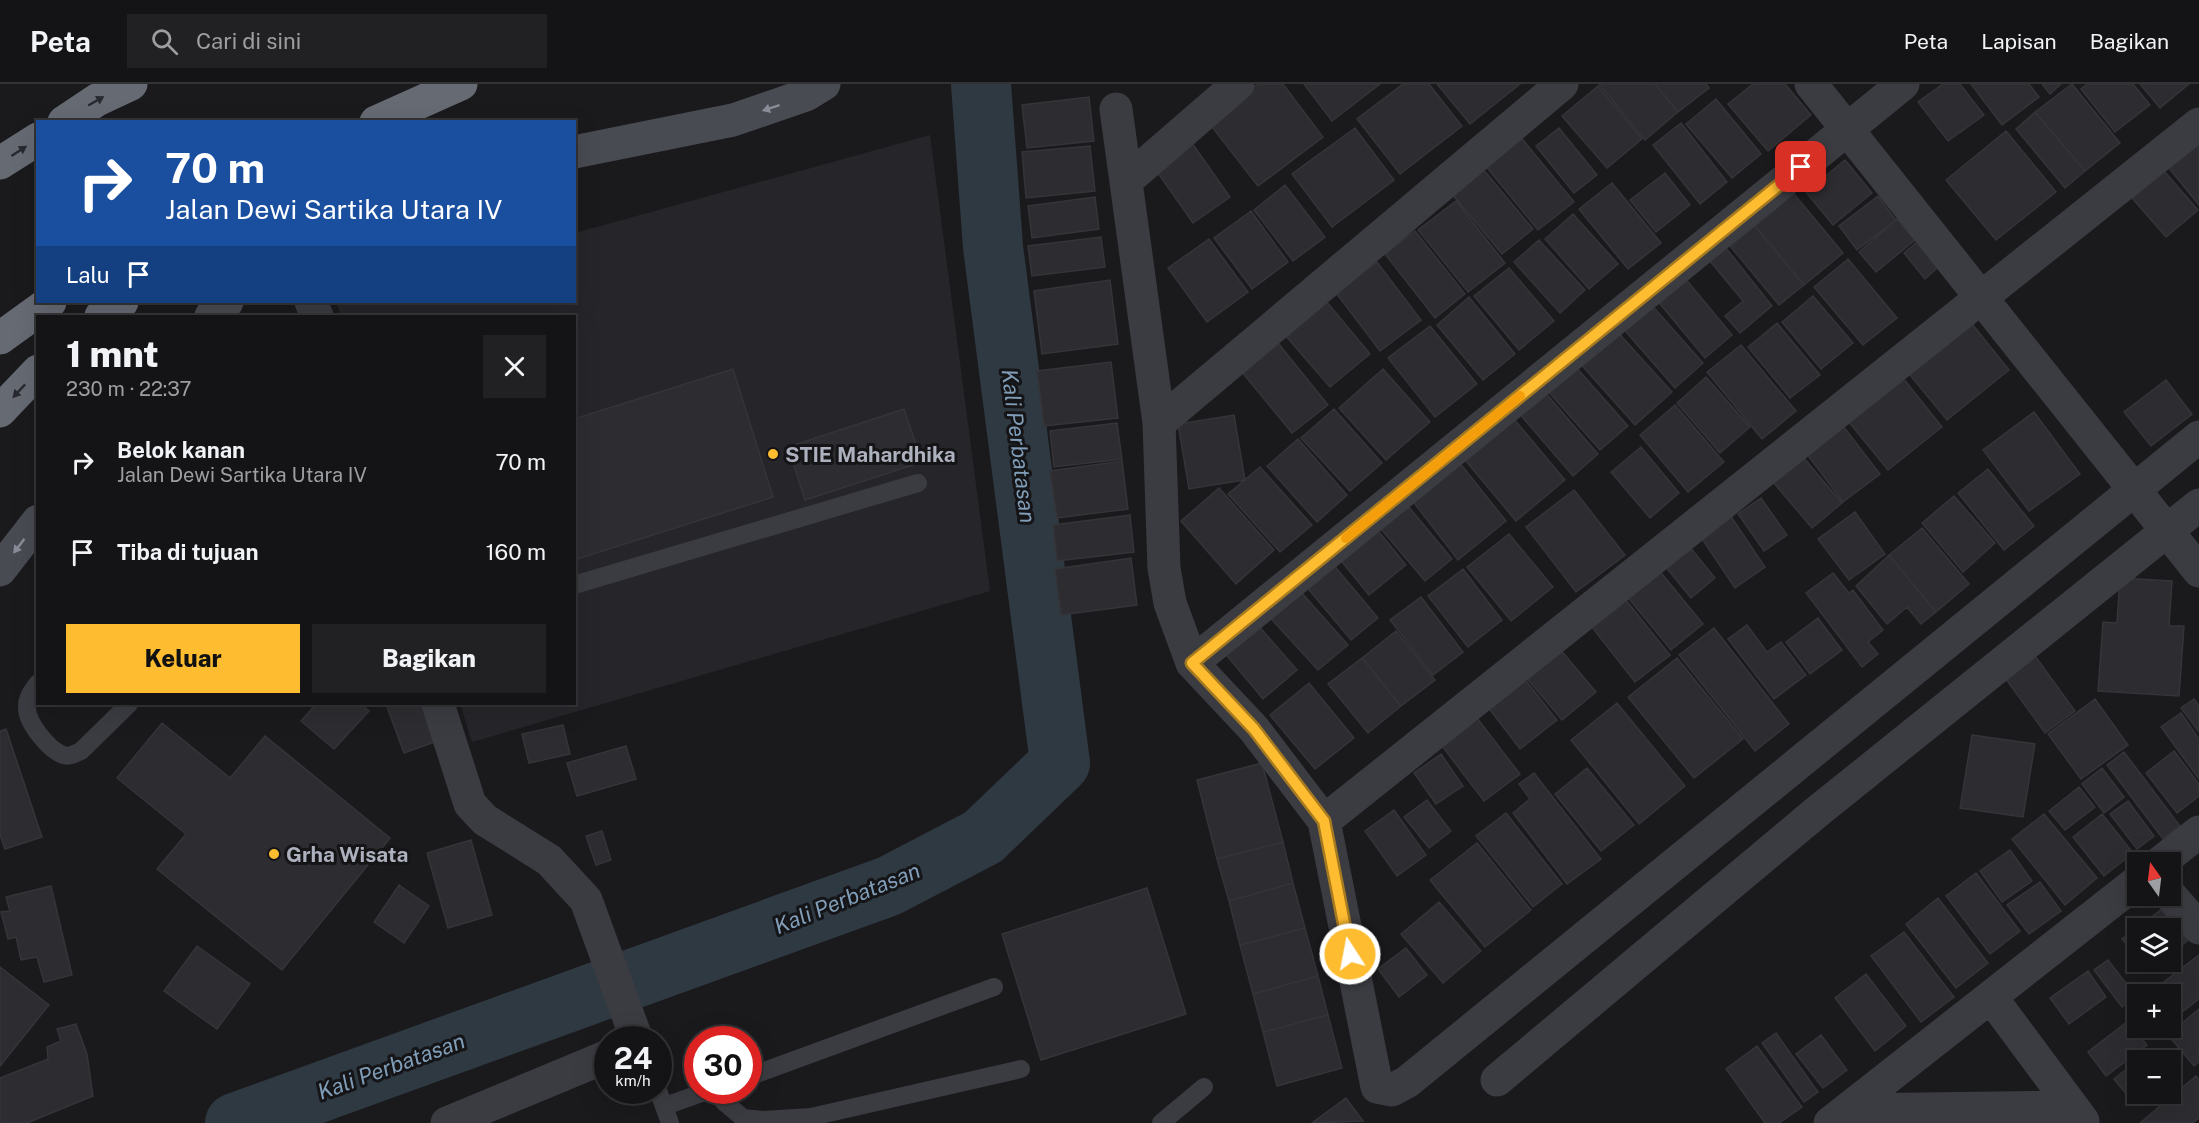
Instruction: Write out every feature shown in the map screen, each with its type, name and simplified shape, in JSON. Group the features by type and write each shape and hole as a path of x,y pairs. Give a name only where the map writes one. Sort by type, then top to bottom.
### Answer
{"highway":[{"path":"67,120 98,100 131,84"},
{"path":"383,119 461,84"},
{"path":"0,163 36,140"},
{"path":"0,338 49,303"},
{"path":"102,315 120,303"},
{"path":"0,411 36,373"}],"street":[{"path":"576,152 733,120 806,95 824,84"},
{"path":"1126,181 1238,84"},
{"path":"1159,423 1562,84"},
{"path":"1812,84 2199,571"},
{"path":"1192,663 1902,84"},
{"path":"1116,109 1159,423 1164,568 1170,603 1192,663 1254,729 1324,821 1377,1087 1392,1090 1416,1074 2199,437"},
{"path":"1324,821 2199,124"},
{"path":"212,315 226,303"},
{"path":"1497,1080 1818,811 2199,505"},
{"path":"0,570 36,524"},
{"path":"438,705 470,804 485,820 549,860 586,900 632,1025"},
{"path":"2174,852 2199,832"},
{"path":"1839,1116 2127,890"},
{"path":"2180,906 2199,928"},
{"path":"1991,997 2078,1115"},
{"path":"447,1123 594,1062"},
{"path":"1839,1116 2078,1115"}],"lane":[{"path":"576,584 918,483"},
{"path":"36,685 29,694 27,708 30,723 34,730 62,755 72,755 81,751 128,705"},
{"path":"762,1072 994,987"},
{"path":"726,1104 743,1118 763,1120 811,1117 1021,1069"},
{"path":"1161,1123 1204,1088"},
{"path":"664,1106 684,1099"}],"shaded area":[{"name":"STIE Mahardhika","path":"930,135 990,591 472,742 460,705 576,705 576,315 341,315 336,303 576,303 576,233"}],"building":[{"path":"1258,84 1283,84 1323,137 1258,186 1208,122"},
{"path":"1304,84 1380,84 1332,121"},
{"path":"1403,84 1429,84 1462,126 1400,174 1357,119"},
{"path":"1437,84 1520,84 1470,124"},
{"path":"1599,84 1655,84 1678,112 1645,140"},
{"path":"1655,84 1706,84 1709,88 1678,112"},
{"path":"1753,84 1785,84 1811,115 1768,151 1728,104"},
{"path":"1943,84 1960,84 1984,115 1948,141 1918,102"},
{"path":"1971,84 2029,84 2039,97 2002,125"},
{"path":"2042,84 2061,84 2050,94"},
{"path":"2072,84 2120,143 2085,171 2035,112"},
{"path":"2087,84 2133,84 2150,105 2115,132 2081,89"},
{"path":"2140,84 2189,84 2160,108"},
{"path":"1598,86 1642,139 1607,168 1562,116"},
{"path":"1089,97 1094,141 1027,148 1022,105"},
{"path":"1716,99 1761,154 1732,178 1686,124"},
{"path":"2035,112 2085,171 2065,188 2016,129"},
{"path":"1681,123 1727,182 1700,204 1653,145"},
{"path":"1355,128 1394,180 1332,227 1292,174"},
{"path":"1559,128 1597,175 1574,193 1536,146"},
{"path":"2006,131 2056,192 1996,240 1946,180"},
{"path":"1519,135 1574,202 1538,230 1484,164"},
{"path":"1192,143 1230,197 1193,223 1155,169"},
{"path":"2199,144 2199,205 2169,168"},
{"path":"1090,146 1095,191 1026,198 1022,152"},
{"path":"1845,160 1872,193 1833,225 1806,192"},
{"path":"1483,169 1533,229 1502,254 1452,194"},
{"path":"2164,171 2198,210 2166,237 2132,198"},
{"path":"1665,173 1690,205 1656,232 1630,200"},
{"path":"1612,183 1661,243 1628,269 1579,209"},
{"path":"1285,185 1325,237 1293,261 1254,210"},
{"path":"1794,194 1843,253 1804,285 1755,226"},
{"path":"1878,196 1896,220 1857,250 1839,226"},
{"path":"1095,197 1099,229 1032,238 1028,206"},
{"path":"1456,201 1505,263 1468,292 1418,230"},
{"path":"1251,211 1288,262 1252,289 1214,238"},
{"path":"1573,214 1618,264 1589,289 1545,239"},
{"path":"1897,219 1915,240 1876,272 1859,252"},
{"path":"1755,226 1804,285 1779,305 1730,246"},
{"path":"1415,231 1465,294 1435,318 1385,254"},
{"path":"1925,235 1946,260 1925,279 1904,253"},
{"path":"1101,237 1105,267 1032,276 1028,246"},
{"path":"1209,239 1248,292 1207,322 1168,268"},
{"path":"1539,240 1585,290 1560,313 1514,262"},
{"path":"1726,248 1772,306 1740,333 1725,316 1743,301 1710,261"},
{"path":"1848,259 1897,318 1863,345 1814,287"},
{"path":"1377,262 1421,320 1380,351 1336,293"},
{"path":"1509,268 1554,321 1519,350 1474,296"},
{"path":"1684,277 1732,335 1705,358 1656,299"},
{"path":"1110,280 1118,344 1042,354 1034,291"},
{"path":"1813,296 1853,343 1821,369 1782,322"},
{"path":"1469,297 1515,354 1483,380 1437,325"},
{"path":"1326,301 1370,354 1330,387 1285,335"},
{"path":"1648,301 1703,363 1675,388 1620,325"},
{"path":"1968,319 2009,370 1947,420 1905,369"},
{"path":"1777,323 1820,375 1790,398 1748,347"},
{"path":"1430,326 1477,384 1435,417 1388,358"},
{"path":"1613,327 1672,392 1635,425 1577,360"},
{"path":"1278,343 1328,405 1292,433 1242,372"},
{"path":"1741,345 1796,411 1762,439 1707,372"},
{"path":"1111,362 1118,418 1044,426 1037,371"},
{"path":"1575,366 1628,426 1600,450 1547,390"},
{"path":"733,369 773,497 576,559 576,418"},
{"path":"1383,369 1430,422 1386,460 1339,408"},
{"path":"1706,377 1750,427 1720,453 1677,403"},
{"path":"1903,378 1942,427 1888,470 1849,422"},
{"path":"2166,380 2192,414 2151,446 2124,412"},
{"path":"1544,391 1598,454 1573,476 1518,412"},
{"path":"1675,405 1724,462 1688,492 1640,435"},
{"path":"904,409 922,462 805,500 788,447"},
{"path":"1334,409 1382,463 1350,491 1301,438"},
{"path":"2034,412 2080,474 2029,511 1983,450"},
{"path":"1234,415 1245,480 1189,489 1178,424"},
{"path":"1514,419 1565,480 1516,521 1465,460"},
{"path":"1117,423 1122,459 1054,467 1050,431"},
{"path":"1843,426 1880,474 1843,502 1806,453"},
{"path":"1298,439 1347,495 1317,522 1267,466"},
{"path":"1641,447 1679,493 1650,518 1611,472"},
{"path":"1803,457 1842,503 1812,528 1773,482"},
{"path":"1122,461 1128,509 1057,518 1050,471"},
{"path":"1459,462 1506,521 1458,560 1411,499"},
{"path":"1260,467 1312,525 1280,552 1228,494"},
{"path":"1988,469 2034,526 2004,550 1958,493"},
{"path":"1219,488 1274,550 1236,584 1181,521"},
{"path":"1574,490 1625,555 1576,592 1526,527"},
{"path":"1954,496 1995,543 1963,572 1922,523"},
{"path":"1761,498 1787,535 1764,551 1738,514"},
{"path":"1409,507 1452,559 1425,581 1381,529"},
{"path":"1728,512 1765,567 1735,588 1698,533"},
{"path":"1855,512 1885,554 1849,580 1818,539"},
{"path":"1130,515 1134,552 1057,561 1053,525"},
{"path":"1375,527 1406,565 1369,595 1338,557"},
{"path":"1922,528 1969,584 1936,612 1889,555"},
{"path":"1509,534 1553,587 1511,621 1467,567"},
{"path":"1689,546 1715,578 1691,598 1665,566"},
{"path":"1889,555 1936,612 1921,624 1907,607 1887,624 1856,586"},
{"path":"1131,558 1137,605 1061,615 1055,569"},
{"path":"1332,563 1378,618 1351,640 1305,585"},
{"path":"1463,569 1502,620 1468,647 1428,596"},
{"path":"1658,569 1703,624 1671,650 1626,595"},
{"path":"1833,573 1849,593 1853,590 1883,630 1868,642 1878,654 1862,667 1806,593"},
{"path":"2120,578 2172,581 2169,626 2184,626 2179,696 2098,691 2103,622 2117,623"},
{"path":"1293,583 1348,645 1318,670 1263,610"},
{"path":"1622,595 1670,655 1635,682 1588,622"},
{"path":"1421,597 1463,652 1433,675 1390,620"},
{"path":"1818,618 1842,650 1810,674 1786,642"},
{"path":"1257,624 1297,670 1263,699 1224,652"},
{"path":"1747,625 1767,652 1781,642 1806,675 1774,699 1728,639"},
{"path":"1714,628 1789,724 1755,751 1679,655"},
{"path":"1396,631 1435,680 1401,706 1362,658"},
{"path":"1559,648 1596,692 1562,720 1525,676"},
{"path":"2030,649 2075,711 2045,733 2000,671"},
{"path":"1362,658 1401,706 1368,733 1328,684"},
{"path":"1677,658 1743,739 1694,778 1628,697"},
{"path":"1524,678 1557,720 1520,749 1487,706"},
{"path":"1309,683 1354,738 1315,769 1270,715"},
{"path":"2095,699 2128,745 2081,779 2048,734"},
{"path":"2194,699 2199,706 2199,732 2181,708"},
{"path":"1617,703 1685,786 1639,824 1571,740"},
{"path":"315,705 362,705 369,711 334,749 301,721"},
{"path":"386,705 426,705 440,740 404,753"},
{"path":"2181,713 2199,739 2199,779 2161,727"},
{"path":"1477,718 1520,774 1484,801 1442,746"},
{"name":"Grha Wisata","path":"162,723 230,778 265,736 390,838 282,970 157,869 186,834 117,778"},
{"path":"563,725 570,754 529,763 522,734"},
{"path":"6,729 42,837 5,849 0,835 0,731"},
{"path":"1972,735 2035,744 2023,817 1960,808"},
{"path":"626,746 636,779 577,796 567,763"},
{"path":"2174,751 2199,784 2199,796 2177,813 2146,773"},
{"path":"2124,752 2180,826 2163,839 2107,765"},
{"path":"1441,754 1463,786 1436,804 1414,773"},
{"path":"1262,763 1283,842 1217,859 1197,780"},
{"path":"1587,768 1634,825 1601,851 1555,794"},
{"path":"2102,768 2124,797 2104,813 2082,784"},
{"path":"1534,773 1601,859 1567,884 1513,813 1530,799 1519,784"},
{"path":"2079,787 2095,807 2065,830 2049,811"},
{"path":"1427,800 1451,831 1429,848 1404,817"},
{"path":"2128,801 2154,836 2137,849 2110,814"},
{"path":"1394,810 1426,855 1397,876 1365,831"},
{"path":"1506,813 1562,884 1533,907 1476,836"},
{"path":"2044,814 2097,878 2065,905 2012,839"},
{"path":"2102,814 2132,852 2127,852 2127,858 2104,876 2073,837"},
{"path":"602,831 611,860 596,865 586,836"},
{"path":"471,840 492,915 448,928 427,853"},
{"path":"1283,842 1293,883 1229,901 1217,859"},
{"path":"1477,843 1531,910 1485,947 1430,880"},
{"path":"2010,850 2032,881 2002,902 1980,871"},
{"path":"1976,873 2020,931 1990,954 1946,896"},
{"path":"2040,882 2061,911 2029,934 2007,905"},
{"path":"1293,883 1305,928 1240,945 1229,901"},
{"path":"399,885 429,906 404,943 374,922"},
{"path":"51,886 72,975 44,982 37,957 21,960 16,937 8,939 1,912 10,911 6,897"},
{"path":"1147,888 1186,1014 1041,1060 1002,934"},
{"path":"1938,898 1988,963 1956,988 1906,924"},
{"path":"1439,902 1481,951 1443,983 1401,934"},
{"path":"2162,909 2169,918 2150,918"},
{"path":"1305,928 1318,976 1253,994 1240,945"},
{"path":"1904,932 1954,997 1921,1022 1871,956"},
{"path":"2181,933 2187,941 2181,946"},
{"path":"2127,935 2127,945 2122,939"},
{"path":"197,946 250,984 217,1029 164,991"},
{"path":"1406,948 1427,975 1399,997 1378,969"},
{"path":"2199,955 2199,999 2181,1013 2181,984 2161,984 2177,972 2181,972 2181,969"},
{"path":"2108,960 2127,984 2127,1003 2122,1007 2094,970"},
{"path":"0,967 49,1005 0,1066"},
{"path":"2088,971 2106,997 2069,1024 2050,998"},
{"path":"1866,974 1906,1026 1875,1051 1835,998"},
{"path":"1318,976 1328,1015 1263,1032 1253,994"},
{"path":"2199,1009 2199,1062 2194,1066 2171,1038 2181,1038 2181,1024"},
{"path":"1328,1015 1342,1068 1277,1086 1263,1032"},
{"path":"2127,1022 2127,1038 2141,1038 2147,1045 2140,1050 2127,1050 2127,1060 2106,1076 2088,1052"},
{"path":"76,1024 87,1054 93,1096 27,1123 0,1123 0,1078 48,1059 47,1047 61,1041 57,1029"},
{"path":"1776,1033 1818,1092 1804,1102 1762,1043"},
{"path":"1821,1035 1847,1070 1823,1088 1796,1054"},
{"path":"1757,1046 1802,1107 1779,1123 1765,1123 1726,1069"},
{"path":"2127,1069 2127,1095 2114,1079"},
{"path":"2196,1076 2199,1080 2199,1118 2192,1123 2140,1123 2163,1104 2181,1104 2181,1089"},
{"path":"1346,1098 1363,1121 1312,1123"}],"waterway":[{"name":"Kali Perbatasan","path":"235,1123 889,886 983,837 1060,763 993,247 981,84"}],"slow traffic":[{"path":"1346,538 1520,396"}],"place":[{"name":"STIE Mahardhika","path":"773,454"},
{"name":"Grha Wisata","path":"274,854"}],"route":[{"path":"1350,954 1324,821 1254,729 1192,663 1801,167"}]}
